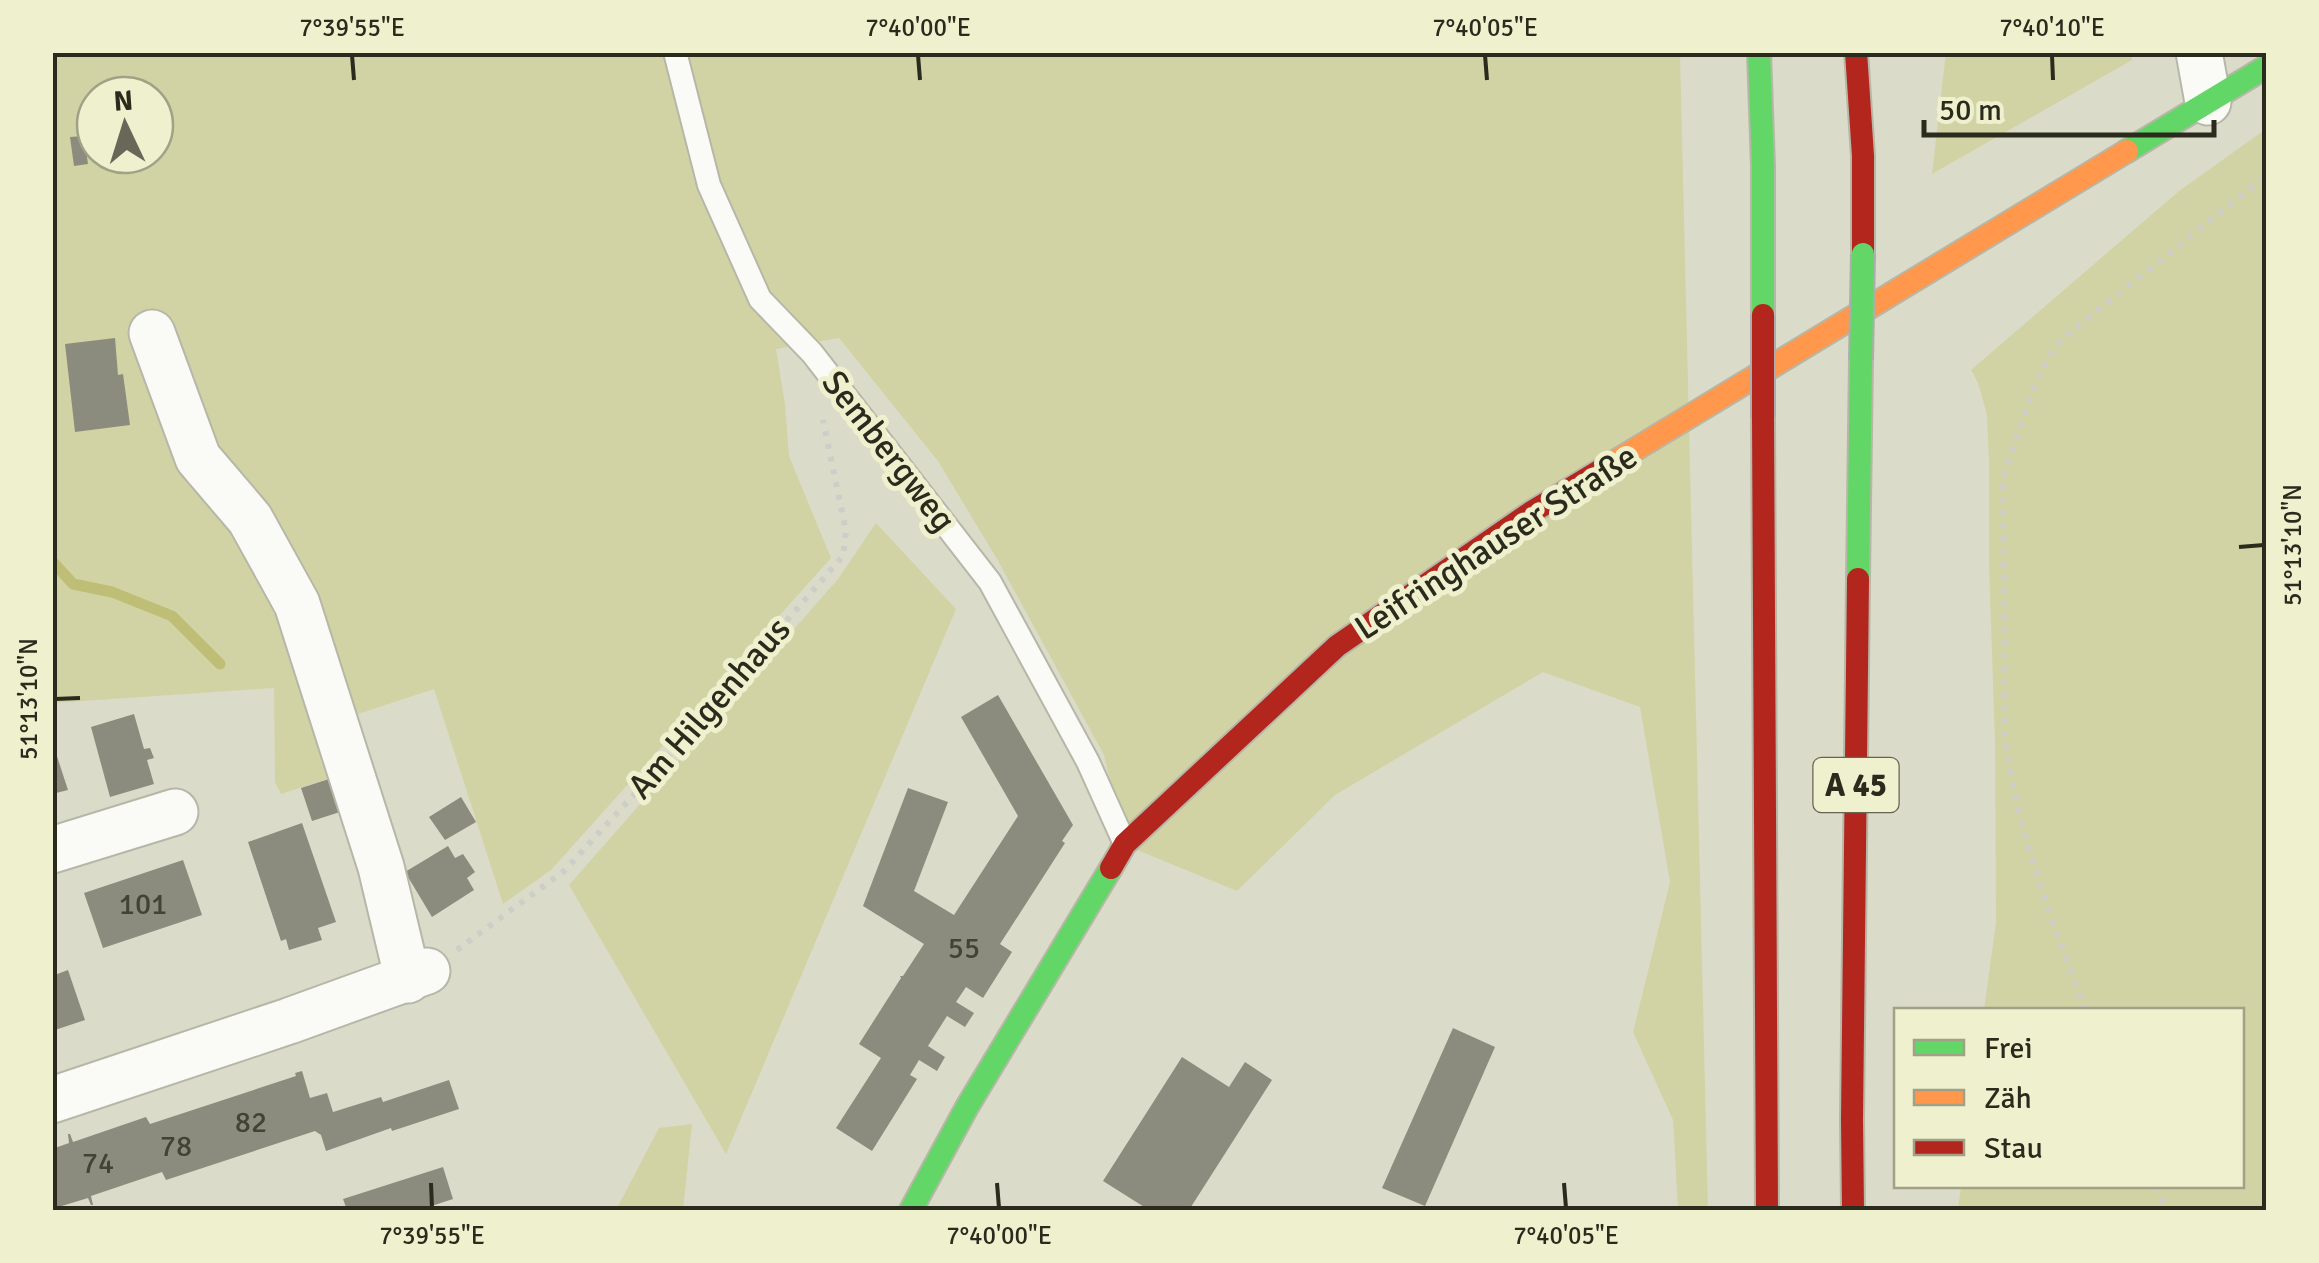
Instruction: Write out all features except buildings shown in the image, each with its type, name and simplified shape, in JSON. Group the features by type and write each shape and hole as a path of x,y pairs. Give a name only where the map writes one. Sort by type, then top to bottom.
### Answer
{"main road":[{"path":"1740,52 1763,166"},
{"name":"A 45","path":"1759,52 1763,166 1768,1210"},
{"name":"A 45","path":"1854,1210 1863,254 1856,52"},
{"path":"1862,156 1868,52"},
{"name":"Leifringhauser Straße","path":"911,1210 967,1107 1125,844 1337,646 1530,513 2266,67"}],"street":[{"path":"2199,52 2208,102"},
{"path":"52,1100 418,976 297,604 250,518 198,458 152,333"},
{"path":"52,850 175,812"}],"lane":[{"name":"Sembergweg","path":"675,52 708,185 760,299 812,352 990,582 1088,762 1125,844"}],"path":[{"path":"2084,1008 2041,889 2010,779 2005,738 2003,477 2034,387 2049,356 2064,337 2266,176"},
{"name":"Am Hilgenhaus","path":"418,976 564,871 842,556 846,531 829,458 812,352"}],"green space":[{"path":"1946,52 2131,52 2132,60 1932,174"},
{"path":"53,53 1680,53 1708,1210 1678,1210 1673,1120 1633,1032 1670,882 1640,707 1543,672 1335,795 1237,891 1125,845 1104,755 997,559 938,461 839,338 776,349 789,456 831,558 551,870 503,904 434,689 343,719 342,774 281,794 275,782 274,688 53,703"},
{"path":"2266,129 2266,1210 1958,1210 1961,1188 2244,1188 2244,1008 1984,1008 1996,922 1995,743 1987,415 1971,370 2179,191"},
{"path":"876,523 956,609 726,1154 569,885 838,579"},
{"path":"692,1124 683,1210 616,1210 659,1128"}],"waterway":[{"path":"52,561 73,584 112,592 172,616 220,664"}],"traffic: fast":[{"path":"1759,52 1763,315"},
{"path":"2127,151 2266,67"},
{"path":"1861,360 1863,254"},
{"path":"1858,579 1861,360"},
{"path":"911,1210 967,1107 1111,868"}],"traffic: slow":[{"path":"1611,464 2127,151"}],"traffic: jam":[{"path":"1856,52 1863,156 1863,254"},
{"path":"1763,315 1763,417"},
{"path":"1763,417 1767,1210"},
{"path":"1111,868 1125,844 1337,646 1530,513 1611,464"},
{"path":"1853,1210 1858,579"}]}
